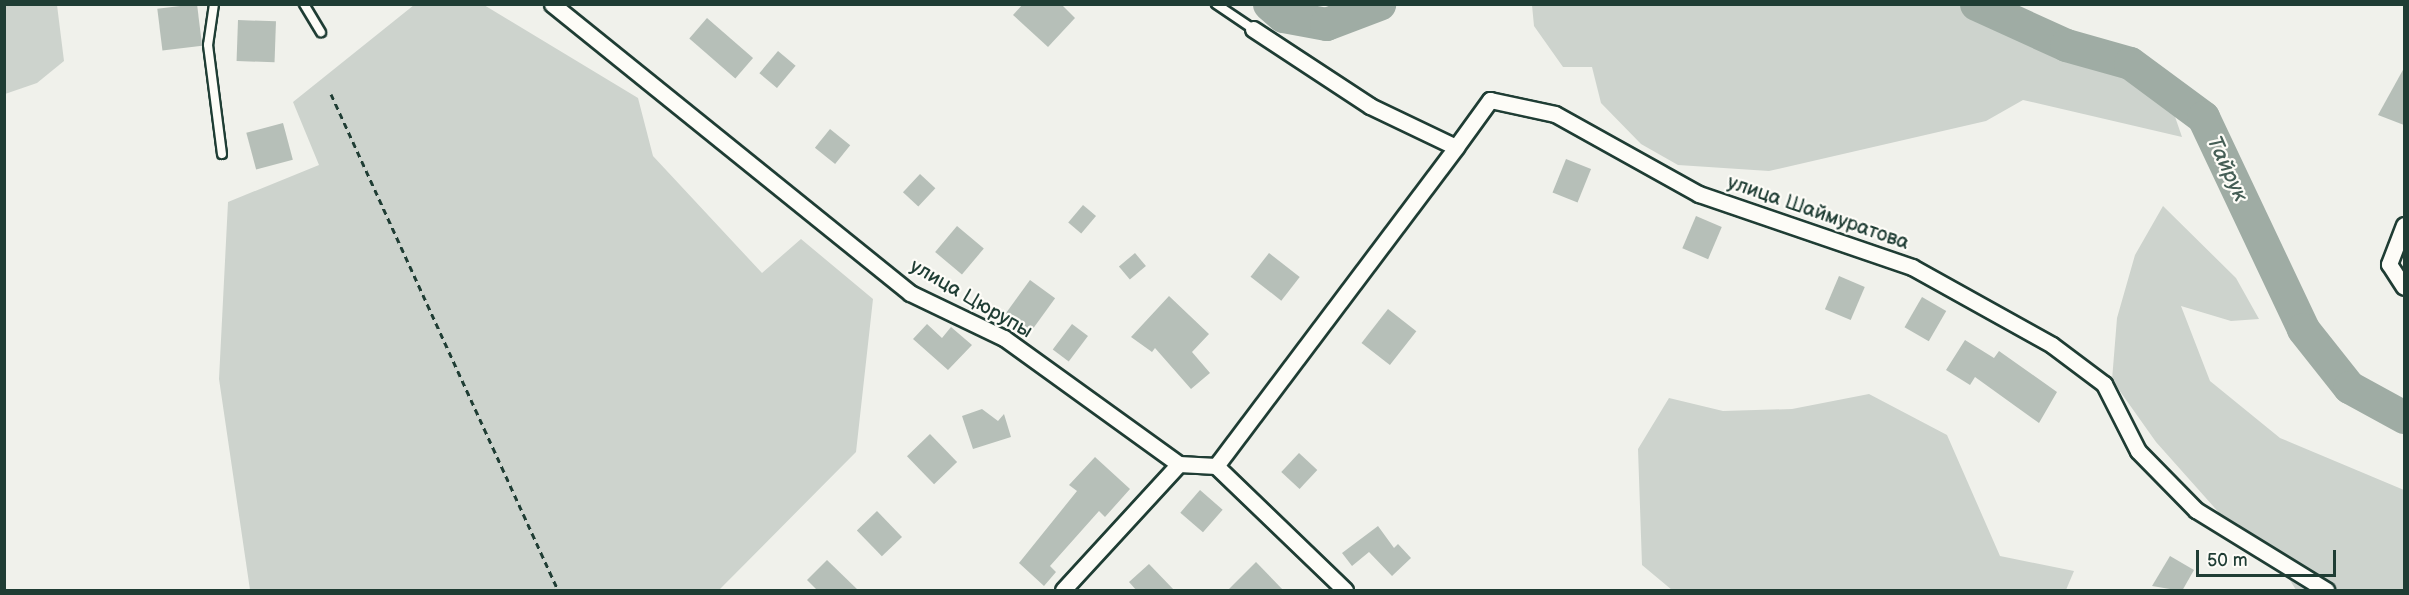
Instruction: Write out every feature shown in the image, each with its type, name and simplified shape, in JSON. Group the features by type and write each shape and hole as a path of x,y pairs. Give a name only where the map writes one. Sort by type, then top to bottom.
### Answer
{"street":[{"name":"улица Цюрупы","path":"552,4 910,293 1004,338 1179,464"},
{"path":"1216,466 1456,147 1370,106 1253,29"},
{"name":"улица Шаймуратова","path":"1456,147 1490,100 1555,114 1699,194 1912,267 2052,345 2104,384 2138,451 2196,510 2326,591"},
{"path":"2404,225 2389,264 2404,287"},
{"path":"1063,591 1179,464 1216,466 1345,591"}],"lane":[{"path":"214,4 208,45 222,154"},
{"path":"304,4 321,32"},
{"path":"1216,4 1253,29"}],"path":[{"path":"331,94 558,591"}],"shaded area":[{"path":"4,5 57,5 64,61 37,83 5,94"},
{"path":"414,5 484,5 638,98 653,156 762,273 801,239 873,299 856,452 719,590 250,590 219,379 228,202 319,165 293,102"},
{"path":"1532,5 1961,5 2043,51 2113,66 2171,105 2182,137 2023,100 1986,121 1769,171 1678,165 1641,144 1601,103 1592,67 1563,67 1534,26"},
{"path":"2163,206 2236,278 2259,319 2231,321 2181,306 2210,381 2280,438 2404,490 2404,590 2296,590 2285,572 2246,543 2156,442 2112,380 2117,318 2135,255"},
{"path":"1869,394 1947,435 2000,556 2074,571 2066,590 1672,590 1642,565 1638,449 1669,398 1723,411 1792,409"}],"building":[{"path":"197,4 202,46 162,51 157,9"},
{"path":"1023,4 1061,4 1075,18 1048,47 1013,15"},
{"path":"707,18 753,58 735,78 689,38"},
{"path":"238,20 276,21 275,62 237,61"},
{"path":"778,51 796,66 777,88 759,73"},
{"path":"2404,68 2404,125 2378,115"},
{"path":"283,123 293,160 256,170 246,133"},
{"path":"830,129 850,145 835,164 815,148"},
{"path":"1566,159 1591,169 1578,202 1553,192"},
{"path":"920,174 935,188 918,207 903,192"},
{"path":"1083,205 1096,216 1081,234 1068,223"},
{"path":"1696,216 1722,227 1708,259 1682,248"},
{"path":"957,226 984,248 962,275 935,252"},
{"path":"1135,253 1146,266 1130,280 1119,266"},
{"path":"1269,253 1300,277 1281,301 1251,277"},
{"path":"1839,276 1865,287 1851,320 1825,309"},
{"path":"1030,280 1055,298 1030,332 1005,314"},
{"path":"1169,296 1209,334 1192,352 1210,373 1191,389 1155,348 1152,352 1131,337"},
{"path":"1922,297 1946,311 1929,341 1904,327"},
{"path":"1388,309 1416,331 1390,365 1362,343"},
{"path":"927,324 942,338 951,327 972,345 948,370 913,339"},
{"path":"1072,324 1088,336 1069,362 1053,350"},
{"path":"1965,340 1994,358 1999,351 2057,392 2039,423 1975,377 1970,385 1946,370"},
{"path":"982,409 998,421 1004,414 1011,437 973,449 962,416"},
{"path":"930,434 957,462 934,484 907,456"},
{"path":"1299,453 1317,470 1300,489 1281,472"},
{"path":"1095,457 1130,489 1105,517 1099,511 1050,566 1056,572 1044,586 1019,563 1077,491 1069,485"},
{"path":"1200,490 1223,510 1203,532 1180,513"},
{"path":"877,511 902,537 882,556 857,530"},
{"path":"1378,526 1394,548 1398,544 1411,558 1392,576 1369,552 1352,566 1342,553"},
{"path":"2170,556 2194,570 2182,591 2152,586"},
{"path":"827,560 859,591 818,591 807,580"},
{"path":"1256,562 1284,591 1227,591"},
{"path":"1149,564 1175,591 1137,591 1129,582"}],"waterway":[{"name":"Тайрук","path":"1269,4 1283,16 1326,24 1379,4"},
{"name":"Тайрук","path":"1976,4 2066,45 2130,63 2203,117 2303,329 2349,387 2404,417"}]}
